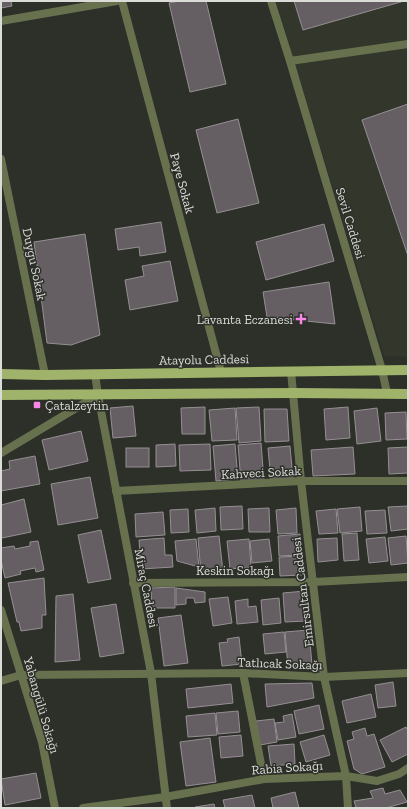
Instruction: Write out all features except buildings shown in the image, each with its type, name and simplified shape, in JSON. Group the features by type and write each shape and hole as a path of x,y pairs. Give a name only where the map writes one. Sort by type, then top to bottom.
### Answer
{"main road":[{"name":"Atayolu Caddesi","path":"1,374 45,375 408,370"},
{"path":"1,395 294,393 408,394"}],"street":[{"path":"1,21 117,1"},
{"name":"Paye Sokak","path":"122,1 221,372"},
{"name":"Sevil Caddesi","path":"271,1 382,370 387,393"},
{"path":"290,61 408,44"},
{"name":"Duygu Sokak","path":"1,159 45,375"},
{"name":"Emirsultan Caddesi","path":"292,371 301,481 324,677 346,776 348,808"},
{"name":"Miraç Caddesi","path":"95,374 151,674 167,808"},
{"path":"1,453 98,395"},
{"name":"Kahveci Sokak","path":"116,491 301,481 408,481"},
{"name":"Keskin Sokağı","path":"133,583 313,582 408,578"},
{"name":"Yabangülü Sokağı","path":"1,610 42,742 55,808"},
{"path":"243,673 264,779"},
{"name":"Tatlıcak Sokağı","path":"1,681 21,675 243,673 324,677 408,673"},
{"name":"Rabia Sokağı","path":"83,808 165,797 264,779 346,776 377,780 399,774 408,768"}],"shaded area":[{"path":"276,1 408,1 408,357 384,356"}],"place":[{"name":"Lavanta Eczanesi","path":"301,319"},
{"name":"Çatalzeytin","path":"37,405"}]}
